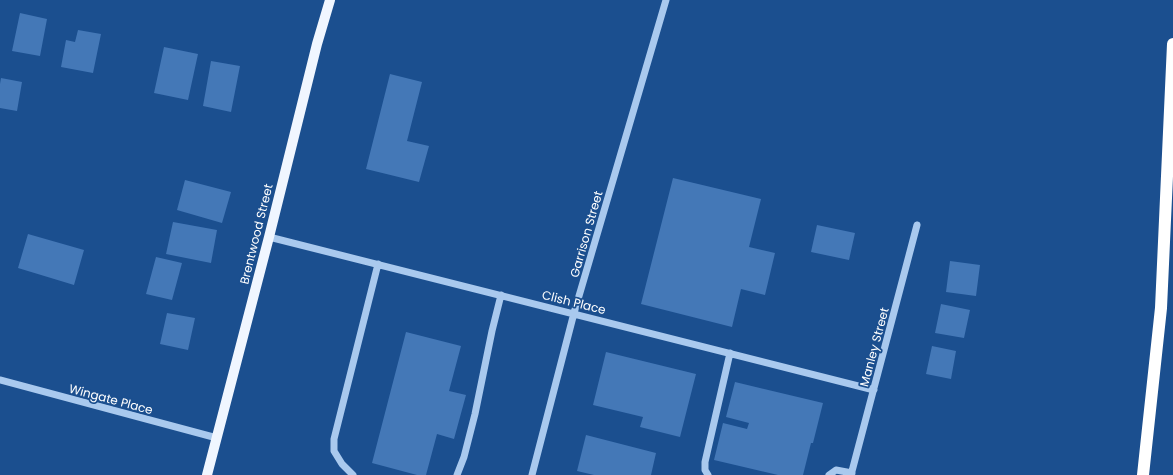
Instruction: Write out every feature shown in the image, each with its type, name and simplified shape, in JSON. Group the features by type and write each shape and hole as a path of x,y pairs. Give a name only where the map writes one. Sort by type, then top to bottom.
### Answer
{"highway":[{"path":"1143,475 1161,308 1173,44"}],"main road":[{"name":"Brentwood Street","path":"207,475 269,237 317,44 330,0"}],"street":[{"name":"Garrison Street","path":"532,475 574,313 666,0"},
{"name":"Manley Street","path":"851,474 917,225"},
{"name":"Clish Place","path":"269,237 874,390"},
{"path":"353,475 342,464 334,451 334,439 378,264"},
{"path":"457,475 464,457 475,414 501,295"},
{"path":"708,475 705,470 706,462 730,353"},
{"name":"Wingate Place","path":"0,380 217,438"},
{"path":"828,475 836,470 851,474"}],"building":[{"path":"20,13 47,19 40,56 12,51"},
{"path":"78,30 101,34 93,73 61,67 66,40 75,42"},
{"path":"164,47 198,54 188,100 154,93"},
{"path":"211,61 240,66 231,112 203,106"},
{"path":"390,74 422,82 407,141 429,146 419,182 366,169"},
{"path":"1,78 22,82 17,111 0,108"},
{"path":"673,178 761,199 749,247 775,253 765,295 741,289 732,327 641,304"},
{"path":"185,180 231,192 222,223 177,210"},
{"path":"173,222 217,230 211,263 166,254"},
{"path":"817,225 855,233 849,260 811,252"},
{"path":"28,234 84,250 74,285 18,268"},
{"path":"156,257 182,263 172,300 146,294"},
{"path":"950,261 980,265 976,296 946,292"},
{"path":"941,304 970,310 964,338 935,333"},
{"path":"167,313 195,318 188,350 160,344"},
{"path":"406,332 461,346 449,391 466,395 454,439 437,434 426,475 417,475 372,463"},
{"path":"932,346 956,351 951,379 926,374"},
{"path":"606,352 696,374 680,437 640,427 643,417 593,405"},
{"path":"735,382 823,403 803,475 778,475 714,460 723,423 747,429 749,423 726,417"},
{"path":"586,435 656,453 651,475 594,475 577,471"}]}
